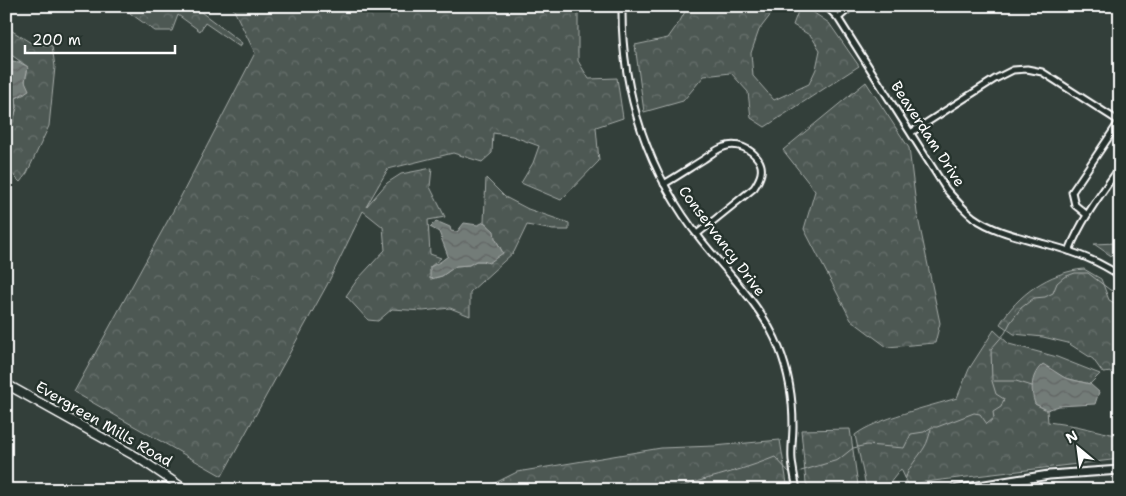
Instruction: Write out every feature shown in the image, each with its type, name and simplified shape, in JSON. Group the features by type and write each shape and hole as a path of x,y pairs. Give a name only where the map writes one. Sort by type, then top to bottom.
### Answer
{"main road":[{"name":"Evergreen Mills Road","path":"6,384 121,448 186,490"},
{"path":"953,490 1049,475 1120,470"}],"street":[{"name":"Conservancy Drive","path":"622,6 624,56 631,98 640,132 655,166 683,215 758,310 779,346 791,387 793,405 792,460 797,490"},
{"name":"Beaverdam Drive","path":"826,6 838,18 912,132 946,189 957,202 973,216 992,227 1069,251 1105,266 1120,276"},
{"path":"838,18 852,6"},
{"path":"912,132 995,79 1013,70 1027,69 1042,72 1119,122 1072,192 1075,205 1086,215"},
{"path":"664,184 724,147 741,146 758,159 762,172 754,188 697,234"},
{"path":"1069,251 1086,215 1120,168"}],"green space":[{"path":"120,6 193,6 242,43 240,47 205,23 200,31 178,15 172,31 155,31"},
{"path":"232,6 578,6 578,61 589,79 617,78 623,118 596,127 599,161 561,200 521,183 533,163 539,146 512,136 493,133 492,153 482,162 453,153 388,169 366,207 387,183 401,174 432,168 430,187 445,217 428,220 430,254 441,258 430,267 431,279 442,276 456,266 469,265 503,253 488,225 484,222 486,178 505,197 528,209 569,223 569,230 553,230 527,225 514,252 470,292 470,316 450,308 423,311 392,309 378,321 368,320 346,296 357,280 385,250 383,227 363,211 327,285 222,476 74,392 178,202 255,53"},
{"path":"688,6 775,6 775,9 759,30 751,53 753,76 774,100 809,84 816,69 820,50 811,36 793,25 800,6 804,6 829,23 859,66 765,127 751,118 748,92 731,73 704,76 683,101 644,112 635,45 668,38"},
{"path":"6,27 31,43 52,46 55,67 49,126 27,173 20,182 11,172 7,163 6,141 8,140 17,107 16,98 25,94 28,67 6,51"},
{"path":"866,82 909,148 917,213 940,323 935,343 887,347 851,320 804,229 815,191 783,150"},
{"path":"1120,239 1120,262 1094,244 1116,243"},
{"path":"1084,269 1101,279 1109,300 1120,306 1120,371 1103,373 1093,359 1068,343 1043,337 1014,334 1000,324 1015,304 1035,287 1058,275"},
{"path":"994,330 1009,344 1057,357 1100,374 1090,384 1065,378 1056,373 1035,404 1047,410 1048,422 1120,436 1120,459 908,484 901,469 889,484 866,486 855,435 889,418 957,398 969,369"},
{"path":"850,429 858,485 811,490 806,483 801,430"},
{"path":"780,440 788,490 481,490 517,472 661,448 714,446"}],"water":[{"path":"6,60 19,62 28,67 25,81 29,90 16,98 17,107 8,141 6,141"},
{"path":"436,221 450,227 451,231 457,232 464,223 478,225 484,222 494,231 495,238 503,253 489,263 476,261 469,265 456,266 442,276 430,279 430,267 448,256 439,232 430,227"},
{"path":"1043,364 1065,378 1090,384 1099,392 1095,404 1059,406 1047,410 1035,404 1032,393 1034,377"}],"waterway":[{"path":"801,471 838,460 853,448 867,445 904,448 911,434 924,432 932,427 937,427 974,413 980,414 987,424 994,418 993,412 1001,407 1004,399 996,394 992,381 991,349 1005,333 1021,308 1034,298 1045,297 1053,293 1057,283 1064,277 1075,273 1088,273 1110,290 1120,293"},
{"path":"994,381 1016,381 1032,386"},
{"path":"905,488 908,472 925,446 931,429"},
{"path":"669,490 775,457 790,473"}]}
